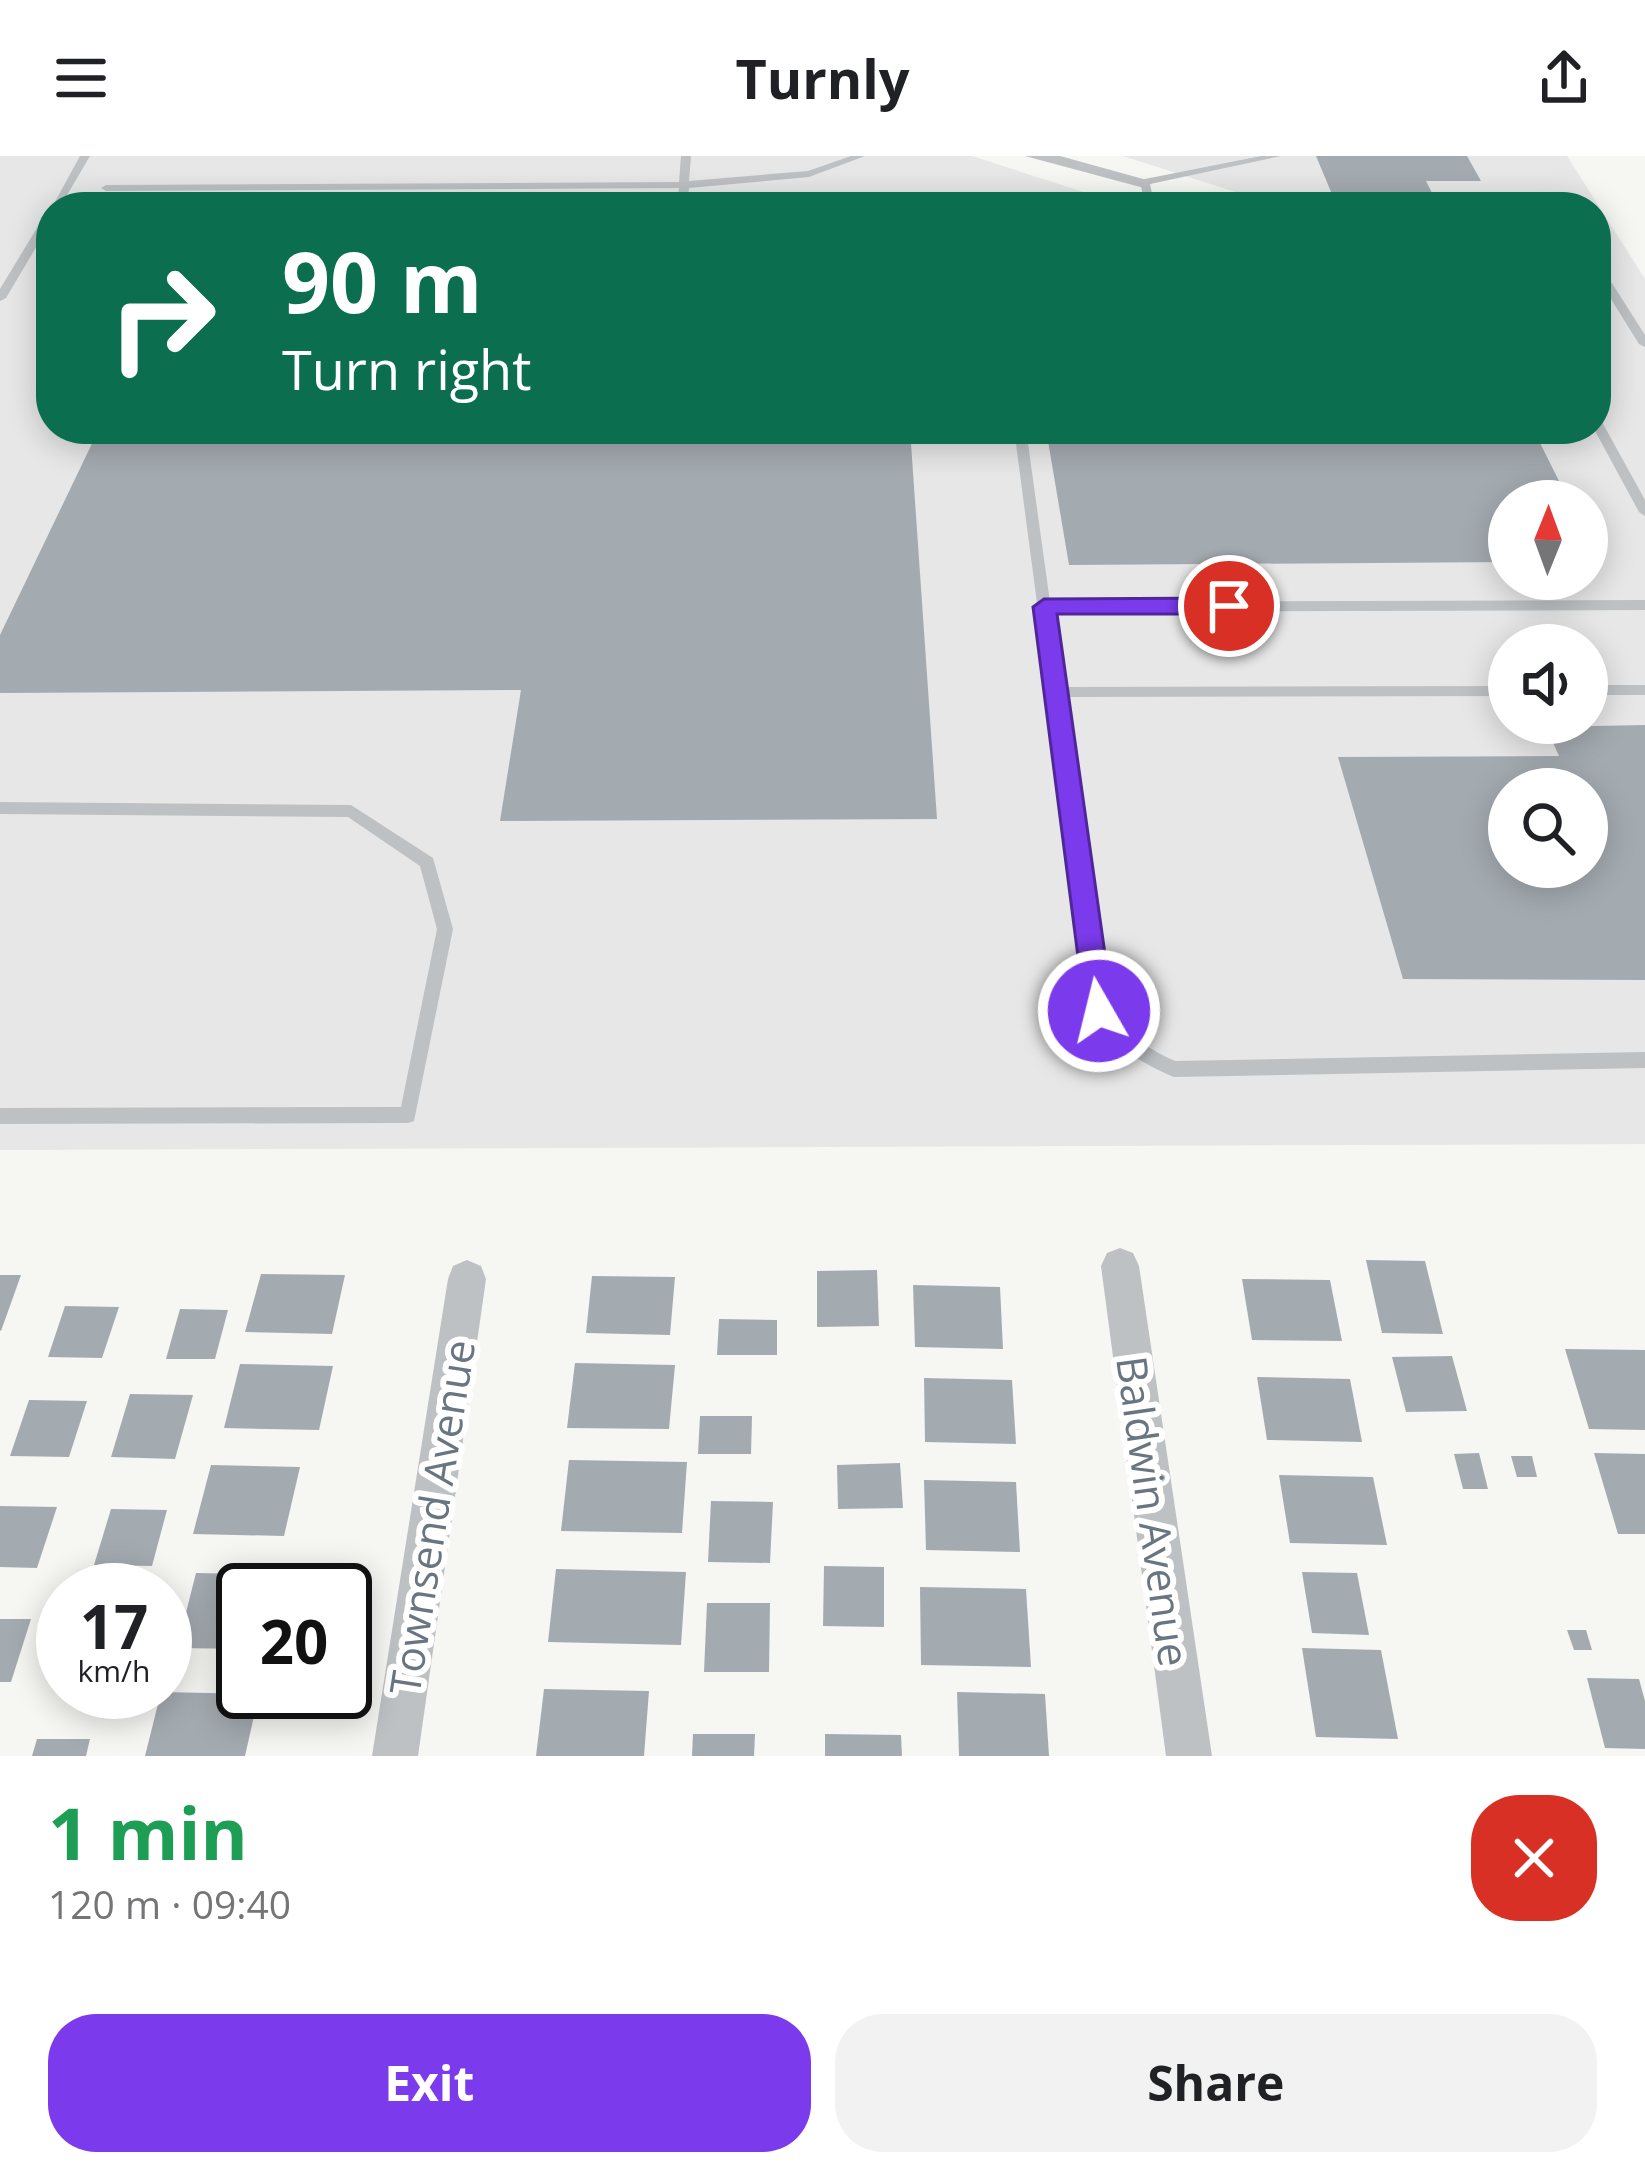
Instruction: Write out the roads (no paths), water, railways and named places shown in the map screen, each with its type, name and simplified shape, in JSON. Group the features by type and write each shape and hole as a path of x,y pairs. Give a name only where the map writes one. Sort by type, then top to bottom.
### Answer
{"street":[{"path":"1035,156 1144,182"},
{"name":"Baldwin Avenue","path":"1120,1266 1189,1756"},
{"name":"Townsend Avenue","path":"395,1756 467,1279"}],"lane":[{"path":"64,192 86,156"},
{"path":"683,192 686,156"},
{"path":"106,188 684,185 809,174 860,156"},
{"path":"1146,192 1144,182 1276,156"},
{"path":"0,298 36,238"},
{"path":"1611,290 1645,344"},
{"path":"1022,444 1099,1011 1112,1030 1152,1060 1174,1069 1645,1060"},
{"path":"1608,444 1645,512"},
{"path":"1044,607 1645,605"},
{"path":"1608,690 1645,690"},
{"path":"1057,692 1488,691"},
{"path":"0,808 351,811 427,862 445,929 408,1115 0,1116"}]}
